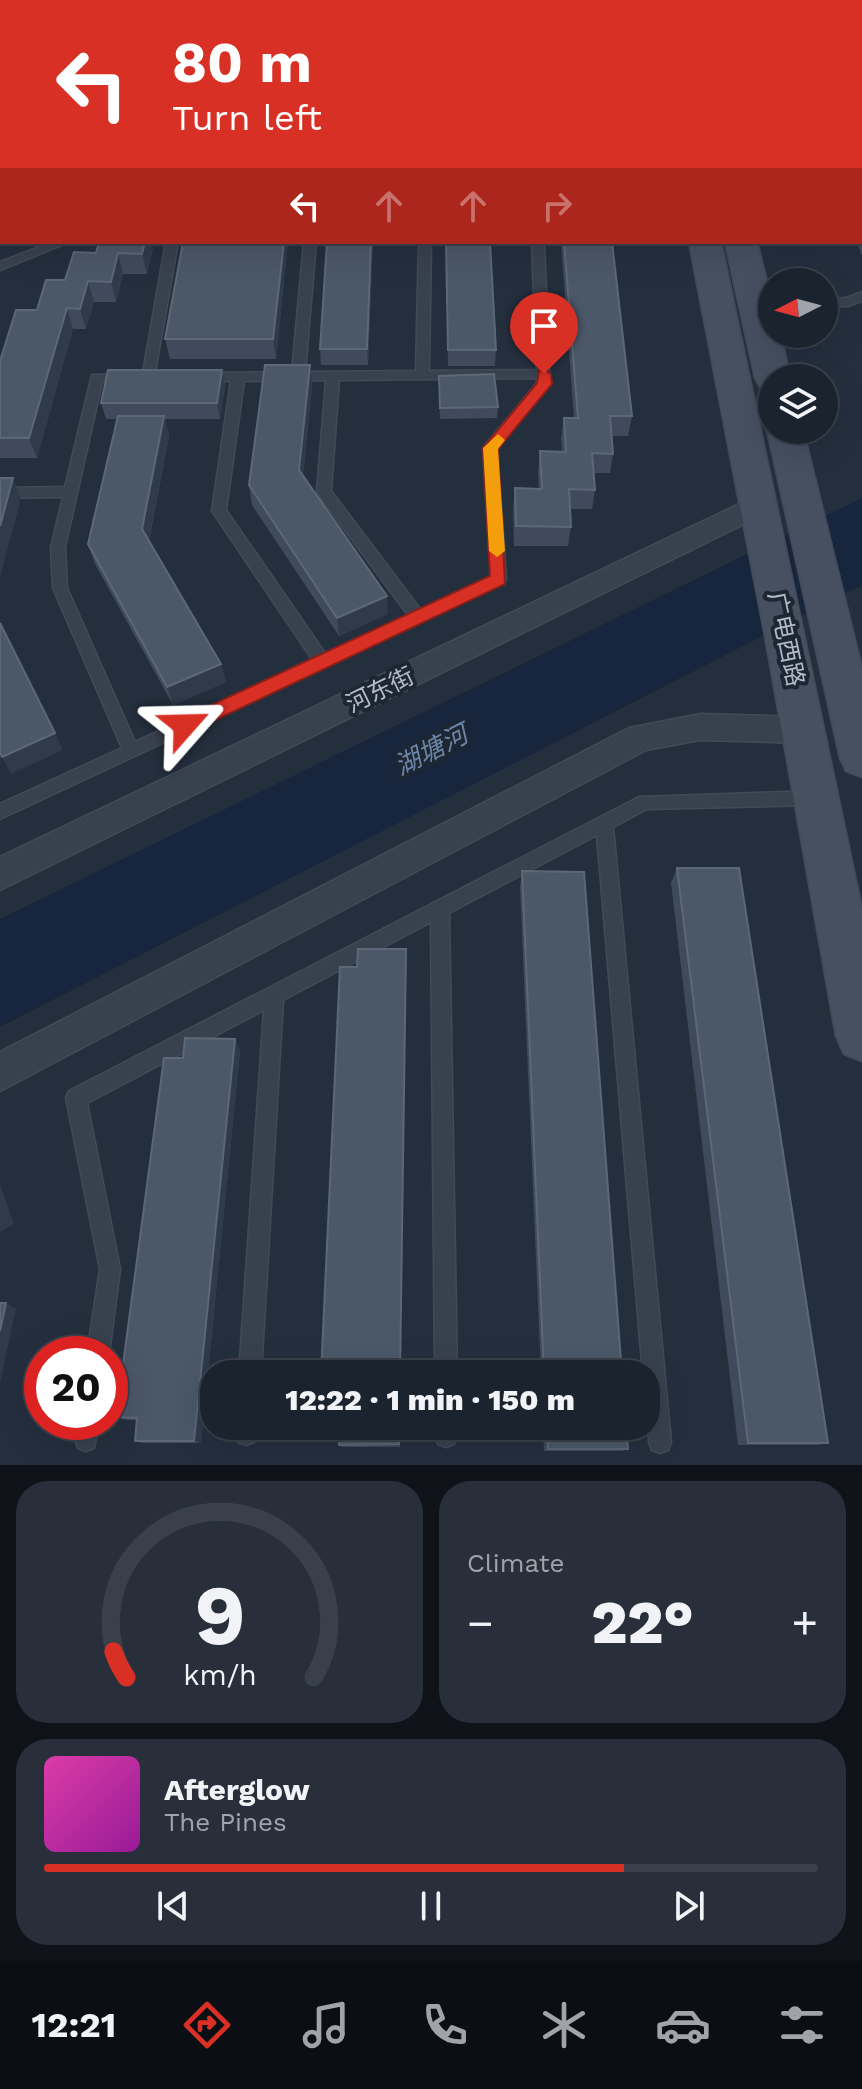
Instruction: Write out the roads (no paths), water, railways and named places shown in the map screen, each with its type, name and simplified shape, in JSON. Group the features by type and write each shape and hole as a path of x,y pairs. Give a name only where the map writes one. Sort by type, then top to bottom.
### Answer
{"main road":[{"name":"广电西路","path":"705,244 786,636 862,1036"},
{"path":"742,244 758,288"},
{"name":"广电西路","path":"788,444 829,618 851,661 862,758"}],"street":[{"name":"河东街","path":"0,874 761,519"},
{"path":"0,1072 640,738 700,727 804,730"}],"lane":[{"path":"0,266 58,244"},
{"path":"131,751 60,588 58,547 97,378 155,378 172,244"},
{"path":"298,376 310,244"},
{"path":"422,376 425,244"},
{"path":"0,812 499,579 490,448 544,384 538,245"},
{"path":"838,302 862,296"},
{"path":"193,377 544,374"},
{"path":"333,376 324,492 418,617"},
{"path":"238,377 219,511 322,661"},
{"path":"0,493 71,492"},
{"path":"101,1336 110,1269 76,1098 645,802 817,798"},
{"path":"604,823 660,1442"},
{"path":"440,909 446,1360"},
{"path":"251,1360 274,995"}],"water":[{"name":"湖塘河","path":"862,498 862,585 0,1027 0,919"}]}
